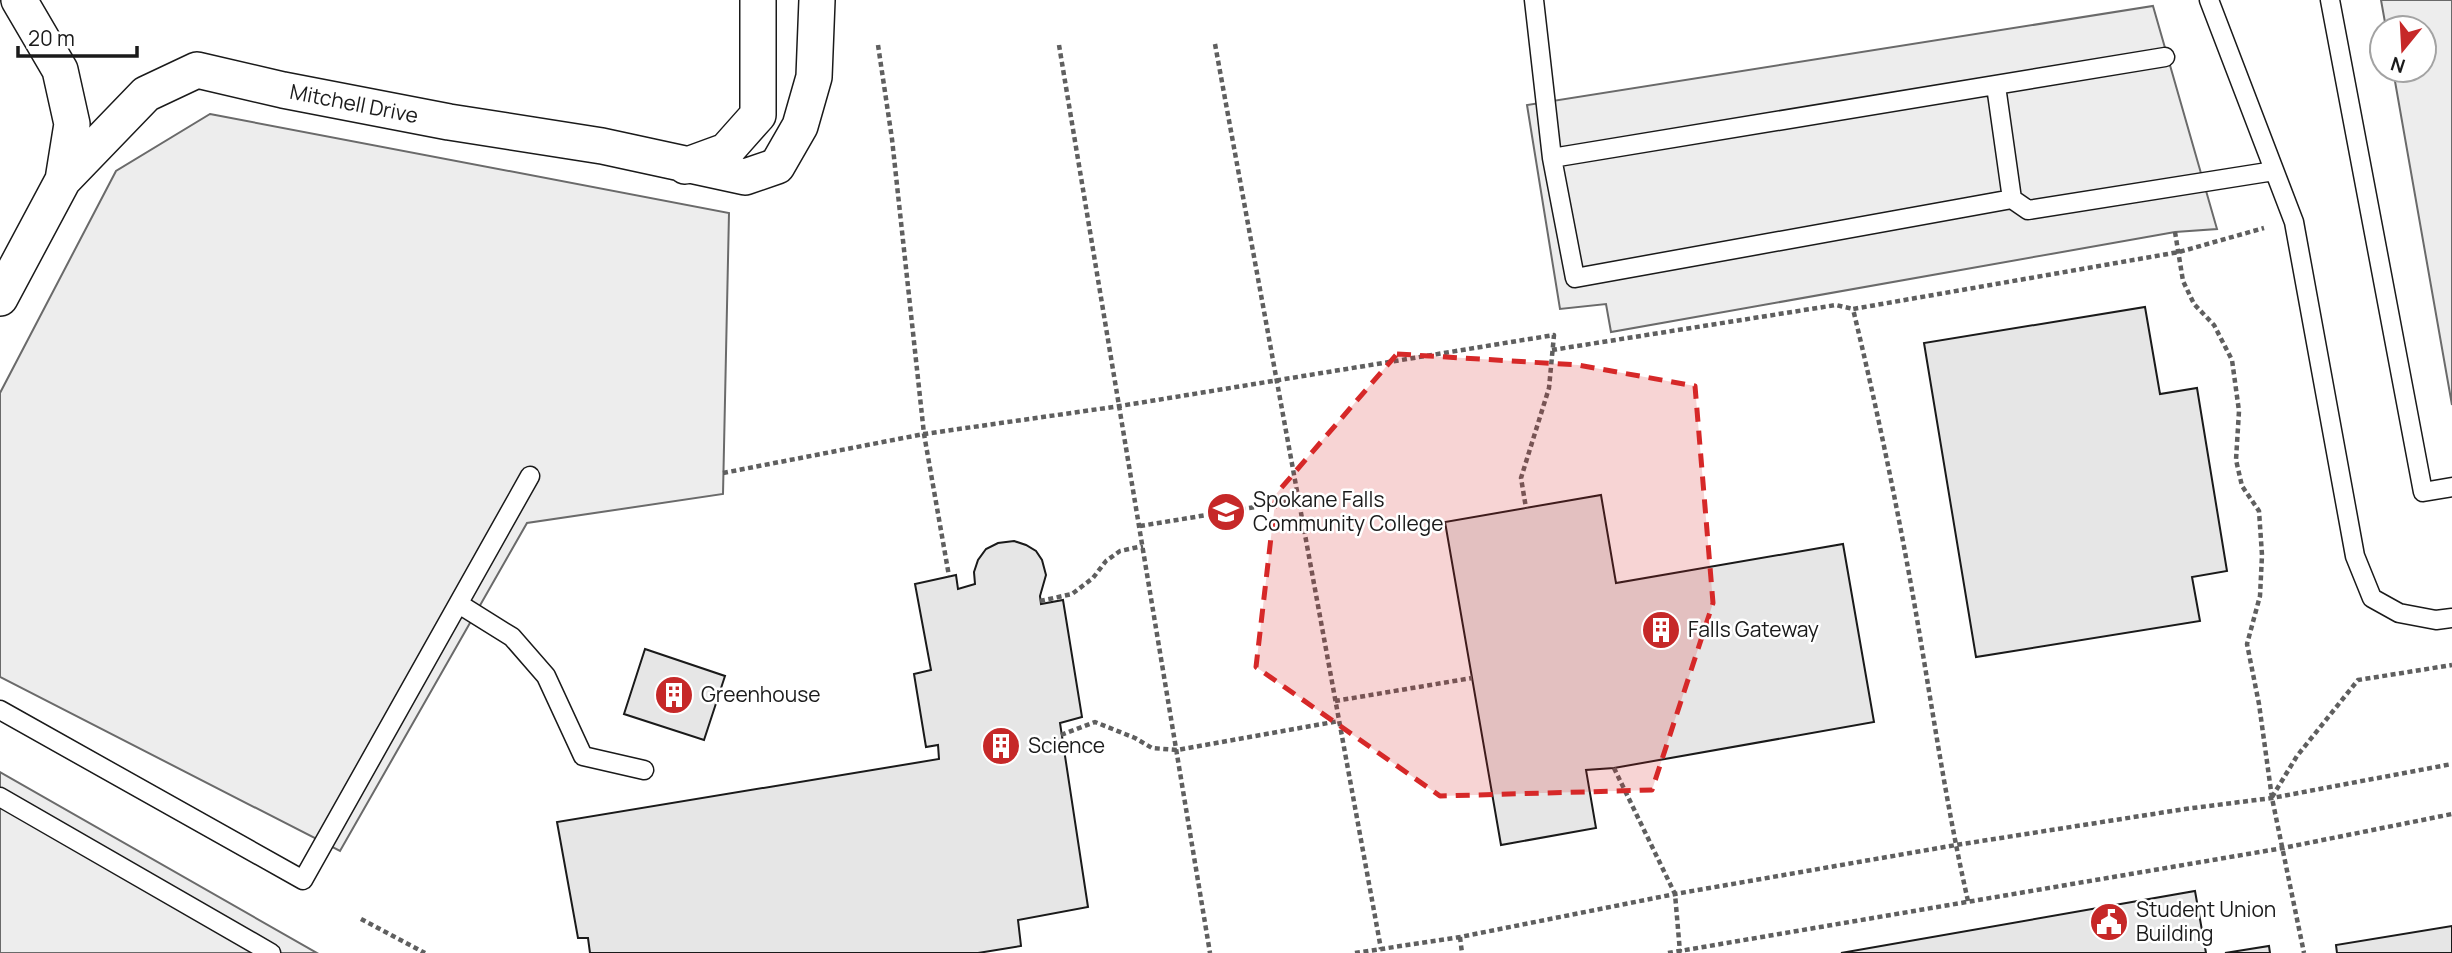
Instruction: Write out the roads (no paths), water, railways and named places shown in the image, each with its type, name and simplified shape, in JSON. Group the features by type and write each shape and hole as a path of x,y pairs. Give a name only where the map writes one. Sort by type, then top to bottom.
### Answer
{"street":[{"name":"Mitchell Drive","path":"19,0 60,70 72,124 63,180"},
{"path":"685,166 726,151 758,115 758,0"},
{"name":"Mitchell Drive","path":"0,298 63,180 146,94 197,70 283,90 449,122 602,146 745,177 777,166 800,126 814,77 817,0"}],"lane":[{"path":"1534,0 1552,158 1575,278 2012,199 2028,210 2274,171"},
{"path":"2208,0 2294,222 2355,556 2372,598 2399,613 2436,620 2452,618"},
{"path":"2330,0 2423,492 2452,487"},
{"path":"1552,158 2165,57"},
{"path":"1996,86 2012,199"},
{"path":"0,709 303,880 530,476"},
{"path":"459,604 512,636 546,676 583,756 644,769"},
{"path":"0,797 271,953"}],"place":[{"name":"Spokane Falls Community College","path":"1226,512"},
{"name":"Falls Gateway","path":"1661,630"},
{"name":"Greenhouse","path":"674,695"},
{"name":"Science","path":"1001,746"},
{"name":"Student Union Building","path":"2109,922"}]}
